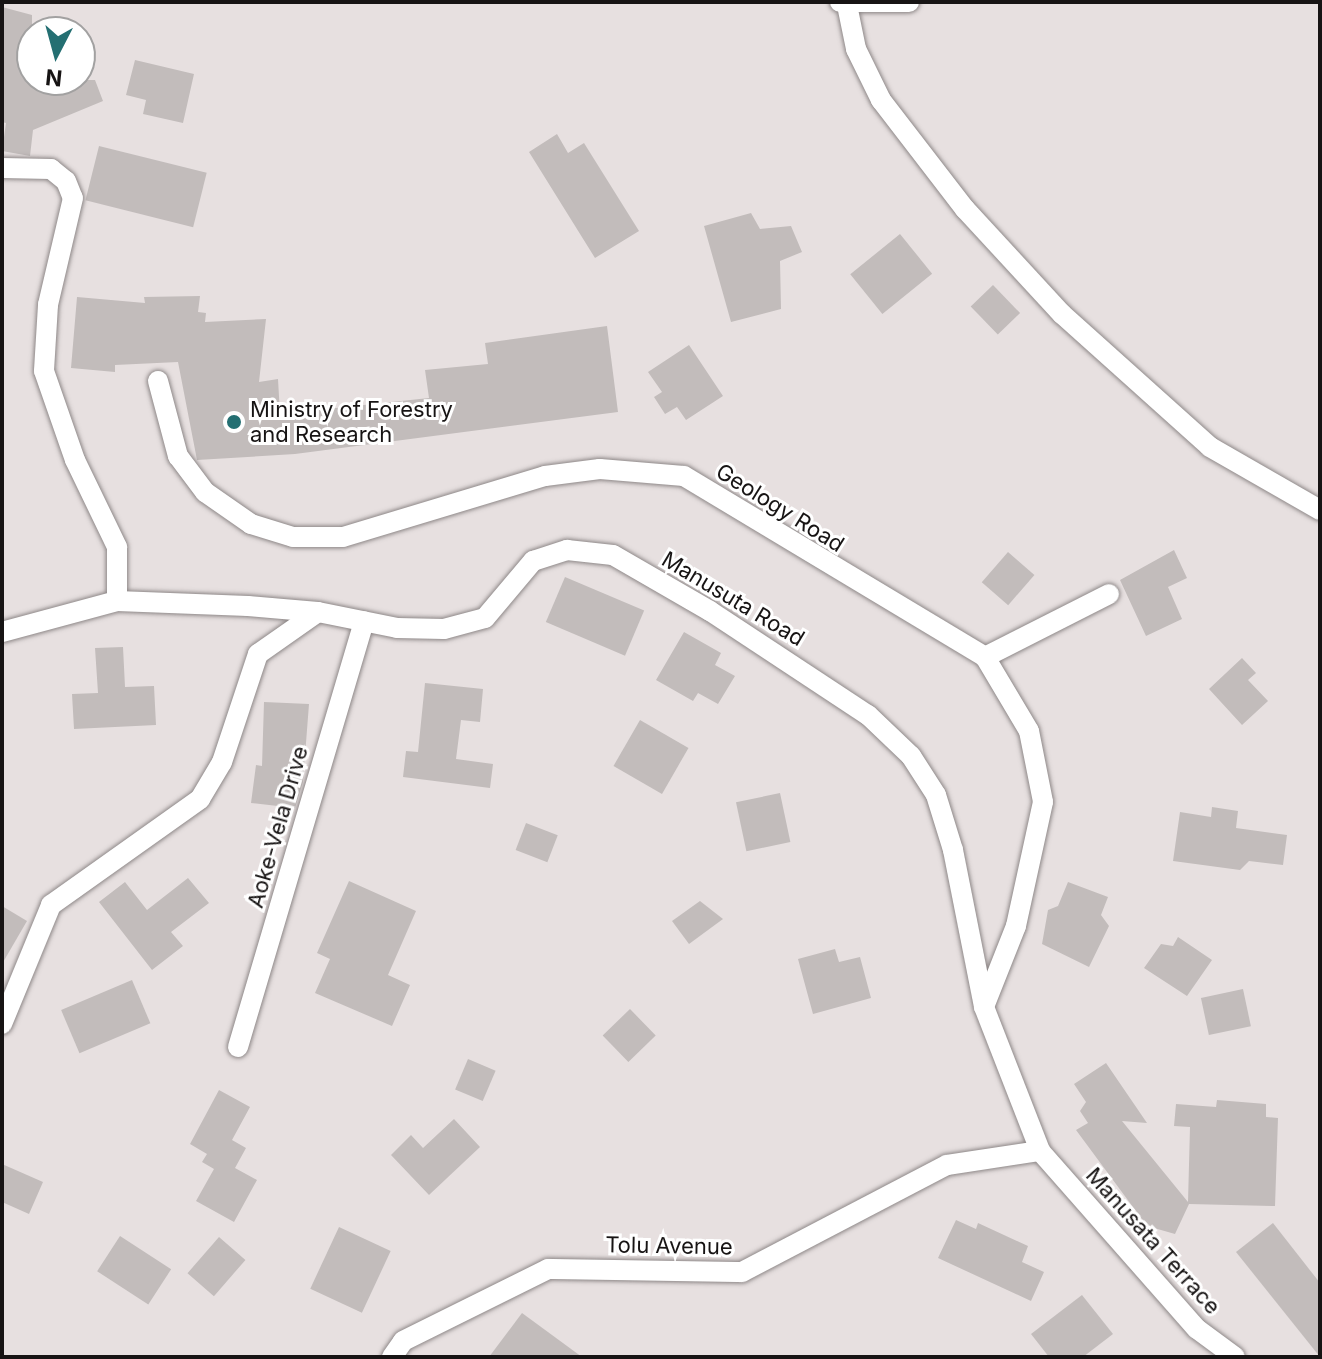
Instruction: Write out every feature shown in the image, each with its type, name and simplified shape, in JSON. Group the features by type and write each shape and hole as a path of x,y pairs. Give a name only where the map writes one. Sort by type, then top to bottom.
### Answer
{"street":[{"path":"909,2 843,3 856,49 881,100 965,209 1062,314 1210,447 1320,510"},
{"path":"2,168 51,169 66,181 73,198 48,305 44,371 75,460 117,547 117,601"},
{"name":"Geology Road","path":"158,381 178,456 205,492 251,524 293,537 343,537 545,476 600,469 684,476 985,657 1029,731 1043,802 1016,926 984,1007"},
{"name":"Manusuta Road","path":"2,632 117,601 318,612 364,621 444,629 485,618 533,561 567,550 613,555 724,619 868,715 911,756 936,795 953,850 984,1007 1040,1151"},
{"path":"985,657 1109,594"},
{"path":"2,1024 51,905 200,799 222,762 258,654 318,612"},
{"name":"Aoke-Vela Drive","path":"238,1047 364,621"},
{"name":"Tolu Avenue","path":"392,1357 403,1341 548,1269 742,1272 947,1165 1040,1151"},
{"name":"Manusata Terrace","path":"1040,1151 1197,1329 1235,1357"}],"building":[{"path":"2,7 32,15 16,16 16,96 96,96 96,83 103,101 33,130 30,156 2,151 6,123 2,122"},
{"path":"135,60 194,74 183,123 143,114 146,100 126,95"},
{"path":"557,134 568,153 584,143 639,231 595,258 529,152"},
{"path":"99,146 207,173 193,227 85,200"},
{"path":"751,213 760,229 791,226 802,252 780,261 781,309 731,322 704,226"},
{"path":"900,234 932,274 882,314 850,274"},
{"path":"993,285 1020,313 998,335 971,307"},
{"path":"200,296 198,312 206,313 205,322 266,319 259,382 278,379 280,414 429,398 425,370 488,364 485,343 607,326 618,412 295,454 197,460 178,362 115,365 115,372 71,368 77,297 145,303 144,297"},
{"path":"689,345 723,396 686,420 677,407 665,414 654,397 662,392 648,372"},
{"path":"1174,550 1187,578 1168,587 1182,619 1146,636 1120,580"},
{"path":"1008,552 1034,575 1008,605 982,582"},
{"path":"565,577 644,611 625,656 546,622"},
{"path":"684,632 721,653 715,665 735,676 718,704 698,693 693,701 656,680"},
{"path":"123,647 125,687 154,686 156,725 74,729 72,694 98,693 95,648"},
{"path":"1242,658 1256,673 1248,680 1268,701 1242,725 1209,689"},
{"path":"425,683 483,689 480,722 461,720 456,759 493,764 490,788 403,777 406,751 418,752"},
{"path":"264,702 309,704 303,782 295,808 251,803 256,765 262,766"},
{"path":"640,720 688,748 662,794 614,766"},
{"path":"780,793 790,842 746,851 736,802"},
{"path":"1212,807 1238,811 1236,828 1287,835 1283,865 1249,861 1240,870 1173,861 1180,812 1211,817"},
{"path":"526,823 558,835 547,862 516,850"},
{"path":"188,878 209,903 171,932 183,946 152,970 99,902 125,882 147,910"},
{"path":"349,881 416,911 388,975 410,985 392,1026 315,993 330,959 317,953"},
{"path":"1068,882 1108,897 1101,915 1109,926 1089,967 1042,944 1048,910 1058,906"},
{"path":"700,901 723,919 689,944 672,921"},
{"path":"2,906 27,921 2,964"},
{"path":"1178,937 1212,960 1187,996 1144,968 1161,944 1173,946"},
{"path":"835,949 839,962 860,957 871,998 813,1014 798,959"},
{"path":"132,980 150,1023 79,1053 61,1010"},
{"path":"1243,989 1251,1026 1209,1035 1201,998"},
{"path":"630,1009 656,1036 628,1062 603,1035"},
{"path":"468,1059 496,1071 483,1101 455,1089"},
{"path":"1106,1063 1147,1123 1122,1121 1188,1202 1190,1127 1174,1126 1176,1104 1216,1107 1217,1100 1266,1104 1266,1117 1278,1118 1275,1206 1189,1204 1175,1234 1147,1226 1076,1130 1088,1123 1080,1111 1086,1102 1074,1084"},
{"path":"219,1090 250,1107 232,1140 246,1148 235,1168 257,1180 234,1222 196,1201 214,1169 202,1162 207,1154 190,1144"},
{"path":"454,1119 480,1147 429,1195 391,1155 411,1135 423,1148"},
{"path":"2,1164 43,1182 29,1214 2,1202"},
{"path":"956,1220 976,1229 978,1223 1028,1246 1022,1262 1044,1272 1031,1301 938,1258"},
{"path":"1273,1223 1320,1283 1320,1357 1236,1252"},
{"path":"339,1227 391,1251 362,1313 310,1289"},
{"path":"120,1236 171,1269 148,1304 97,1271"},
{"path":"219,1237 245,1260 214,1296 188,1273"},
{"path":"1082,1295 1113,1334 1083,1357 1049,1357 1031,1334"},
{"path":"522,1313 582,1357 489,1357"}],"place":[{"name":"Ministry of Forestry and Research","path":"234,422"}]}
